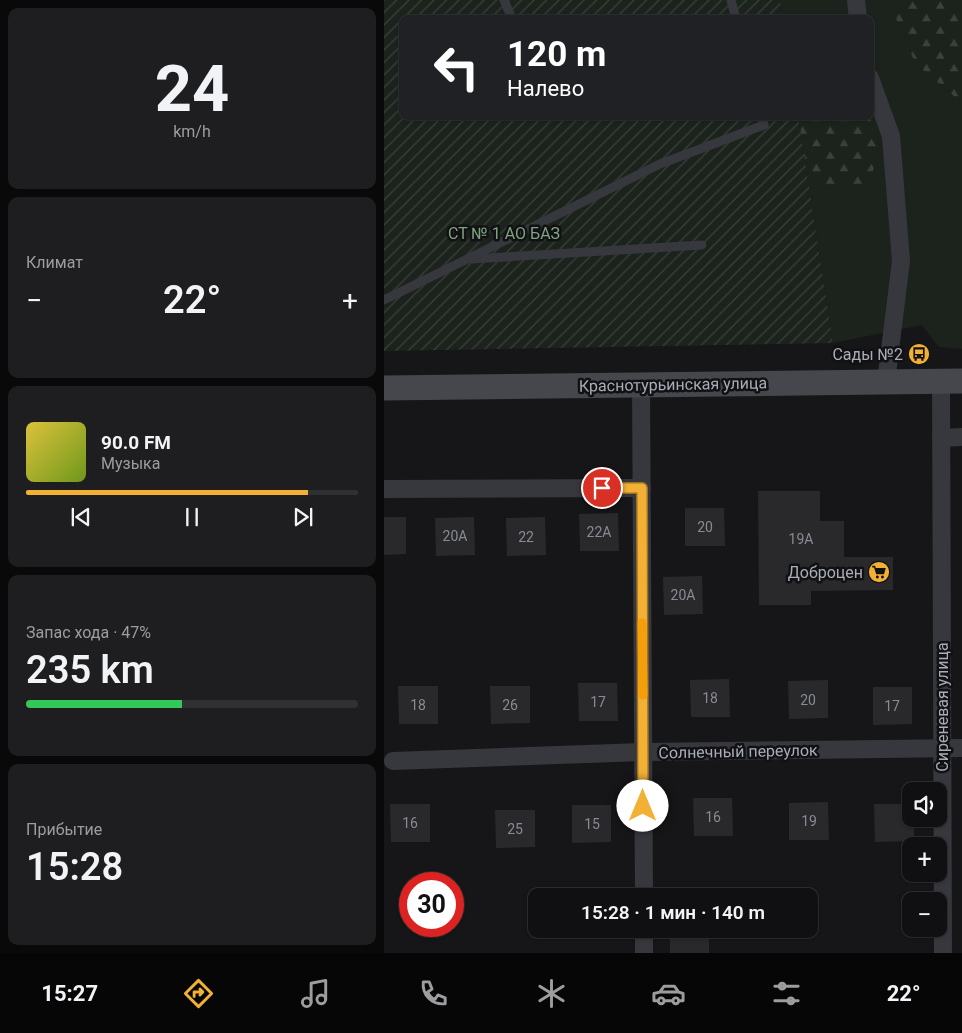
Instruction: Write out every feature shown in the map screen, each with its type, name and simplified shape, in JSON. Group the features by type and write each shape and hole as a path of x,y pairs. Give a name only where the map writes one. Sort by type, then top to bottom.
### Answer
{"main road":[{"name":"Краснотурьинская улица","path":"384,388 952,381"}],"street":[{"path":"856,0 858,15"},
{"path":"874,89 891,136 901,261 886,382"},
{"name":"Сиреневая улица","path":"942,953 941,438 952,381"},
{"path":"641,384 644,888"},
{"path":"941,438 962,438"},
{"path":"384,490 642,488"},
{"name":"Солнечный переулок","path":"394,760 643,752 962,748"},
{"path":"644,938 644,953"}],"lane":[{"path":"504,0 510,15"},
{"path":"731,0 735,15"},
{"path":"384,300 660,164 764,125 762,120"},
{"path":"465,259 702,245"}],"green space":[{"name":"СТ № 1 АО БАЗ","path":"384,0 780,0 782,15 399,15 399,120 799,120 833,343 384,351"},
{"path":"780,0 888,0 915,63 962,103 962,349 939,347 922,325 833,343 809,187 869,188 880,143 871,120 874,120 874,15 782,15"},
{"path":"888,0 962,0 962,103 915,63"},
{"path":"799,120 871,120 880,143 869,188 809,187"}],"building":[{"path":"758,491 820,491 820,521 844,521 844,557 893,557 893,590 811,591 811,605 759,605"},
{"path":"685,508 724,508 725,546 685,546"},
{"path":"618,513 619,551 580,551 579,514"},
{"path":"384,517 406,517 406,554 384,555"},
{"path":"474,517 475,555 436,556 435,518"},
{"path":"545,517 546,555 507,556 506,518"},
{"path":"702,576 703,614 664,615 663,577"},
{"path":"729,679 730,717 691,717 690,680"},
{"path":"828,680 828,718 789,719 788,681"},
{"path":"578,683 617,683 618,721 579,721"},
{"path":"398,686 438,686 438,724 399,724"},
{"path":"490,686 530,686 530,723 491,724"},
{"path":"873,687 912,687 912,724 873,725"},
{"path":"693,798 732,798 733,836 694,836"},
{"path":"828,802 829,840 789,840 789,803"},
{"path":"390,804 430,804 430,842 391,842"},
{"path":"874,804 902,804 902,827 914,827 914,837 902,837 902,841 875,842"},
{"path":"572,805 611,805 611,842 572,843"},
{"path":"495,810 535,810 535,847 496,848"},
{"path":"670,938 709,938 709,953 670,953"}],"slow traffic":[{"path":"642,623 643,695"}],"place":[{"name":"Сады №2","path":"919,354"},
{"name":"Доброцен","path":"879,572"}],"route":[{"path":"602,488 642,488 643,806"}]}
